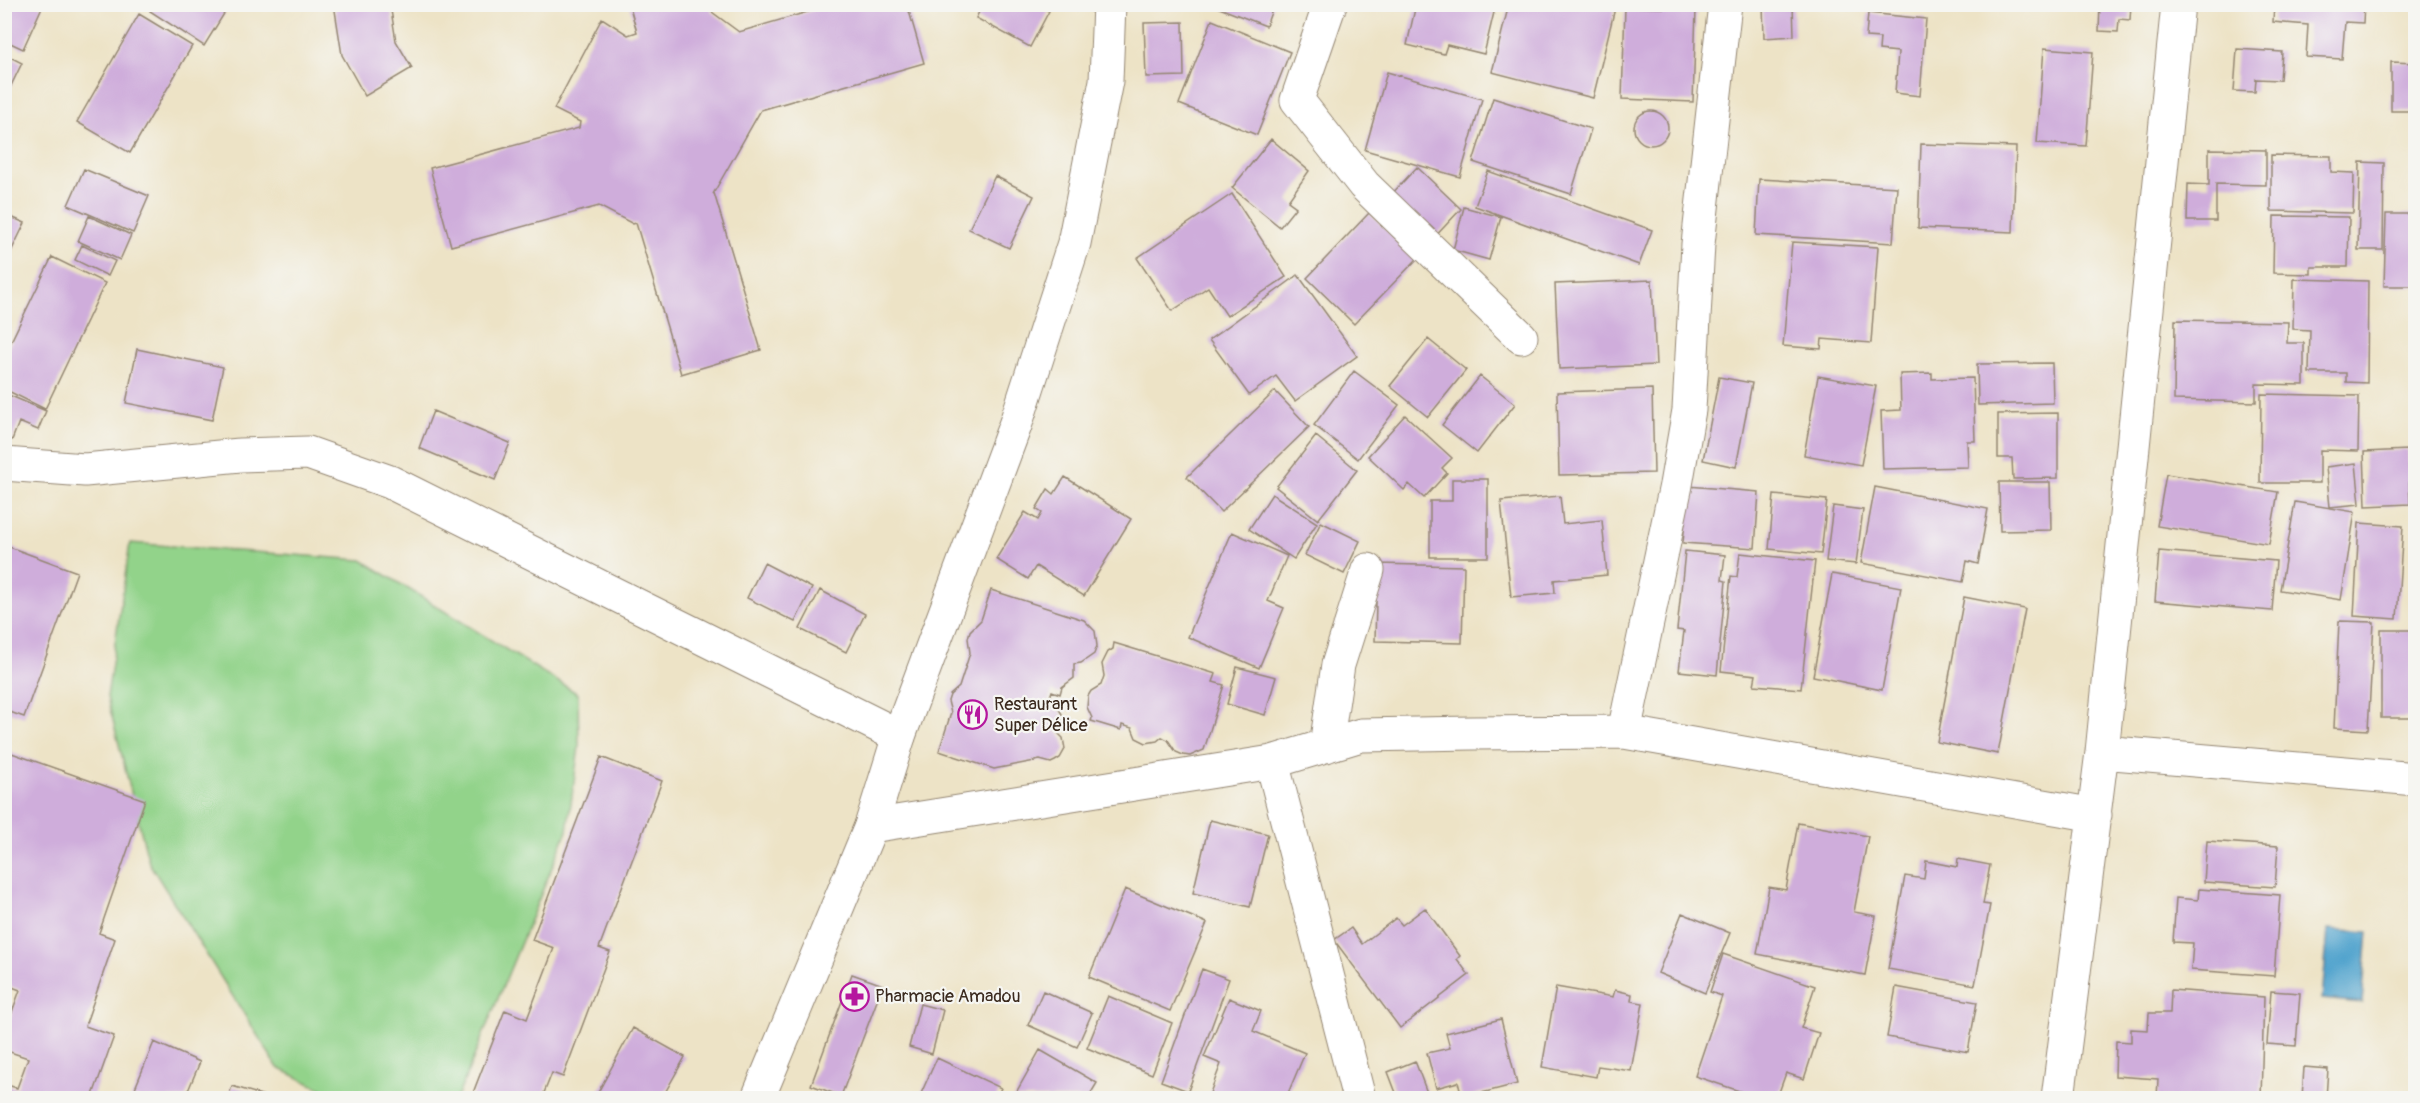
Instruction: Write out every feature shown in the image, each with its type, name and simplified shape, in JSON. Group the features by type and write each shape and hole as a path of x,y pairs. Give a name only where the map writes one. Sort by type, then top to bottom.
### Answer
{"street":[{"path":"758,1098 871,826 899,736 1012,433 1074,243 1106,81 1109,4"},
{"path":"1330,4 1297,100 1365,185 1521,337"},
{"path":"1624,732 1676,485 1689,410 1698,244 1725,4"},
{"path":"2058,1098 2102,752 2178,4"},
{"path":"4,464 85,470 240,455 308,453 390,482 899,736"},
{"path":"1326,746 1338,664 1368,570"},
{"path":"871,826 1272,762 1361,735 1624,732 2095,815"},
{"path":"2102,752 2415,779"},
{"path":"1272,762 1359,1098"}],"green space":[{"path":"130,543 362,560 578,694 579,747 567,831 457,1098 340,1098 278,1068 149,863 107,697"}],"water":[{"path":"2328,929 2368,932 2362,1003 2322,999"}],"building":[{"path":"4,4 36,4 42,7 23,49 4,40"},
{"path":"154,4 230,4 204,46 150,11"},
{"path":"334,4 390,4 396,41 412,68 365,96 342,55"},
{"path":"629,4 709,4 712,12 739,32 835,4 907,4 924,63 761,110 713,194 761,350 681,374 636,223 633,224 599,206 451,246 430,168 579,128 580,122 554,109 602,18 628,35 637,32"},
{"path":"983,4 1036,4 1049,11 1030,47 976,18"},
{"path":"1209,4 1274,4 1266,26"},
{"path":"1416,4 1496,4 1484,54 1447,45 1444,54 1407,45"},
{"path":"1509,4 1616,4 1593,98 1492,72"},
{"path":"1763,4 1793,4 1794,36 1764,38"},
{"path":"2100,4 2131,4 2130,20 2119,19 2118,32 2099,31"},
{"path":"2274,4 2364,4 2363,23 2345,22 2342,59 2306,57 2308,25 2273,22"},
{"path":"1625,7 1696,9 1693,102 1622,99"},
{"path":"1868,13 1926,19 1920,96 1895,93 1898,52 1879,50 1880,38 1866,37"},
{"path":"139,14 192,46 130,153 77,122"},
{"path":"1212,20 1290,52 1257,135 1179,104"},
{"path":"1183,22 1184,76 1146,77 1144,23"},
{"path":"2044,48 2093,52 2086,146 2037,143"},
{"path":"2237,49 2282,52 2280,80 2256,79 2255,92 2234,91"},
{"path":"4,54 22,63 4,100"},
{"path":"2391,62 2416,63 2416,111 2391,111"},
{"path":"1387,72 1482,99 1460,177 1365,150"},
{"path":"1493,98 1591,129 1571,194 1473,162"},
{"path":"1651,111 1663,116 1668,128 1663,140 1651,145 1639,140 1634,128 1639,116"},
{"path":"1271,139 1309,171 1288,201 1296,207 1280,227 1232,188"},
{"path":"1921,144 2016,147 2013,232 1918,228"},
{"path":"2209,149 2266,150 2266,185 2216,184 2216,221 2187,221 2188,184 2209,185"},
{"path":"2271,155 2331,156 2331,172 2354,173 2353,213 2271,211"},
{"path":"2360,162 2384,163 2383,250 2358,250"},
{"path":"1417,167 1461,209 1430,242 1387,199"},
{"path":"84,169 149,196 133,233 68,205"},
{"path":"1488,171 1652,230 1639,265 1475,206"},
{"path":"995,176 1034,196 1009,248 969,229"},
{"path":"1759,179 1897,187 1893,243 1756,235"},
{"path":"1232,194 1286,277 1227,316 1208,287 1172,311 1137,258"},
{"path":"1464,207 1501,217 1489,260 1453,250"},
{"path":"1369,213 1417,259 1354,324 1307,278"},
{"path":"4,214 25,223 4,266"},
{"path":"2386,214 2416,214 2416,286 2384,286"},
{"path":"89,216 131,235 120,260 78,241"},
{"path":"2274,216 2349,217 2348,267 2311,267 2311,274 2273,273"},
{"path":"1792,242 1878,247 1871,343 1822,339 1821,349 1783,346"},
{"path":"82,245 115,261 108,276 75,260"},
{"path":"52,257 105,283 45,409 4,389 4,356"},
{"path":"1298,275 1357,356 1295,401 1276,376 1249,395 1209,340"},
{"path":"2294,279 2368,281 2367,383 2346,382 2346,373 2309,373 2310,330 2293,329"},
{"path":"1652,280 1656,365 1559,369 1555,284"},
{"path":"2175,320 2288,322 2287,343 2304,343 2304,385 2256,384 2256,402 2174,400"},
{"path":"1428,339 1466,370 1428,417 1390,386"},
{"path":"137,349 223,367 212,420 126,403"},
{"path":"2052,363 2053,403 1978,405 1977,364"},
{"path":"1354,371 1399,405 1358,459 1314,425"},
{"path":"1932,373 1932,379 1973,378 1975,441 1967,441 1968,467 1883,469 1881,411 1901,410 1900,374"},
{"path":"1480,376 1515,404 1477,453 1442,425"},
{"path":"1818,376 1876,386 1861,465 1804,455"},
{"path":"1719,377 1752,383 1736,467 1703,460"},
{"path":"1652,389 1654,473 1559,475 1557,392"},
{"path":"1275,391 1309,427 1221,512 1187,477"},
{"path":"4,393 46,411 38,430 19,422 12,440 4,437"},
{"path":"2261,394 2359,396 2358,451 2320,450 2320,483 2260,483"},
{"path":"433,411 510,443 495,480 419,448"},
{"path":"2058,413 2058,478 2013,479 2012,458 1998,458 1998,414"},
{"path":"1405,415 1452,458 1442,468 1447,473 1424,498 1409,484 1404,490 1368,456"},
{"path":"1316,436 1357,470 1318,520 1276,487"},
{"path":"2408,450 2410,504 2366,506 2364,452"},
{"path":"2356,463 2360,504 2330,507 2326,467"},
{"path":"2166,474 2278,492 2269,544 2157,526"},
{"path":"1065,477 1131,519 1084,596 1036,566 1028,579 996,559 1025,512 1038,520 1042,513 1036,509 1048,489 1054,494"},
{"path":"1452,479 1488,479 1488,557 1430,557 1430,501 1452,501"},
{"path":"1999,482 2050,482 2051,530 2000,531"},
{"path":"1688,486 1759,492 1755,548 1683,543"},
{"path":"1875,487 1988,509 1978,564 1967,561 1963,582 1861,563"},
{"path":"1272,494 1317,523 1294,559 1249,529"},
{"path":"1774,495 1827,500 1821,554 1769,549"},
{"path":"1560,496 1563,524 1602,520 1607,575 1554,580 1555,593 1511,597 1501,501"},
{"path":"2295,502 2355,512 2341,600 2280,590"},
{"path":"1833,506 1863,510 1856,564 1826,561"},
{"path":"1321,522 1360,541 1344,574 1305,555"},
{"path":"2359,523 2403,526 2397,619 2354,616"},
{"path":"1232,532 1287,556 1268,601 1284,608 1259,668 1188,637"},
{"path":"4,545 77,572 24,717 4,710"},
{"path":"1685,551 1725,555 1722,580 1726,581 1717,675 1679,671 1684,631 1677,630"},
{"path":"2159,551 2276,561 2272,611 2155,601"},
{"path":"1740,553 1815,561 1801,689 1754,685 1756,675 1721,671 1731,576 1737,577"},
{"path":"764,563 812,588 795,622 747,598"},
{"path":"1377,564 1464,566 1462,643 1375,641"},
{"path":"1832,574 1901,587 1882,690 1813,676"},
{"path":"820,590 865,614 846,652 800,629"},
{"path":"991,590 1084,620 1095,631 1097,646 1094,654 1081,663 1074,664 1074,678 1062,687 1060,694 1052,691 1048,703 1057,706 1062,714 1061,724 1055,730 1063,738 1065,749 1060,758 1051,763 1040,760 994,769 939,751 951,713 948,701 950,695 959,687 970,653 968,638 970,631 981,620"},
{"path":"1964,597 2025,609 1998,754 1937,742"},
{"path":"2339,621 2374,622 2368,730 2334,728"},
{"path":"2381,630 2416,630 2416,718 2381,718"},
{"path":"1114,643 1216,674 1213,682 1224,685 1204,750 1190,756 1183,755 1176,752 1168,740 1162,737 1157,741 1146,743 1136,738 1132,728 1122,725 1121,730 1091,721 1087,707 1088,696 1091,691 1101,685 1104,676 1102,664 1108,652 1113,649"},
{"path":"1237,667 1276,677 1265,715 1227,704"},
{"path":"6,751 145,800 99,933 115,939 85,1026 114,1036 92,1098 4,1098 4,1084 17,1088 28,1058 4,1050 4,1034 20,990 4,984 4,894 8,887 4,886"},
{"path":"601,757 662,781 599,948 610,952 563,1077 552,1073 542,1098 471,1098 505,1010 527,1019 554,948 532,940"},
{"path":"1210,820 1268,834 1250,907 1193,893"},
{"path":"1798,823 1868,836 1854,912 1876,916 1865,975 1757,954 1769,887 1786,890"},
{"path":"2207,841 2278,846 2275,887 2204,882"},
{"path":"1958,859 1990,865 1983,904 1990,905 1975,985 1888,969 1905,876 1924,879 1926,861 1957,867"},
{"path":"1125,889 1207,923 1170,1011 1089,977"},
{"path":"2199,889 2280,895 2274,976 2191,970 2193,943 2173,942 2176,898 2198,900"},
{"path":"1425,908 1460,956 1457,959 1469,975 1400,1028 1334,940 1351,928 1362,944 1396,918 1402,925"},
{"path":"1682,913 1730,933 1705,993 1658,973"},
{"path":"1723,954 1815,986 1801,1028 1819,1033 1804,1079 1786,1073 1777,1098 1760,1098 1695,1076 1722,996 1710,992"},
{"path":"1202,969 1229,979 1188,1091 1161,1081"},
{"path":"852,974 883,985 841,1096 811,1085"},
{"path":"1556,987 1613,997 1615,990 1632,994 1631,1001 1643,1003 1631,1071 1598,1066 1596,1077 1542,1067"},
{"path":"1896,987 1977,1002 1968,1052 1887,1037"},
{"path":"2171,990 2264,997 2261,1098 2157,1098 2158,1079 2115,1076 2116,1041 2131,1042 2131,1029 2148,1030 2149,1013 2170,1013"},
{"path":"1043,991 1092,1013 1077,1047 1028,1025"},
{"path":"2271,991 2300,993 2296,1046 2267,1044"},
{"path":"1108,996 1172,1023 1152,1074 1087,1048"},
{"path":"1229,998 1261,1011 1253,1031 1305,1053 1286,1098 1223,1098 1210,1093 1221,1064 1204,1057"},
{"path":"920,1004 943,1010 932,1054 909,1047"},
{"path":"1501,1019 1517,1084 1462,1098 1458,1082 1436,1088 1427,1053 1450,1048 1446,1033"},
{"path":"633,1028 685,1057 662,1098 595,1098"},
{"path":"154,1042 200,1062 185,1098 131,1098"},
{"path":"1040,1050 1097,1083 1088,1098 1013,1098"},
{"path":"937,1058 1001,1088 996,1098 919,1098"},
{"path":"1415,1061 1429,1098 1398,1098 1388,1072"},
{"path":"2304,1067 2328,1069 2326,1098 2302,1098"},
{"path":"232,1086 271,1098 228,1098"}],"place":[{"name":"Restaurant Super Délice","path":"973,714"},
{"name":"Pharmacie Amadou","path":"854,996"}]}
